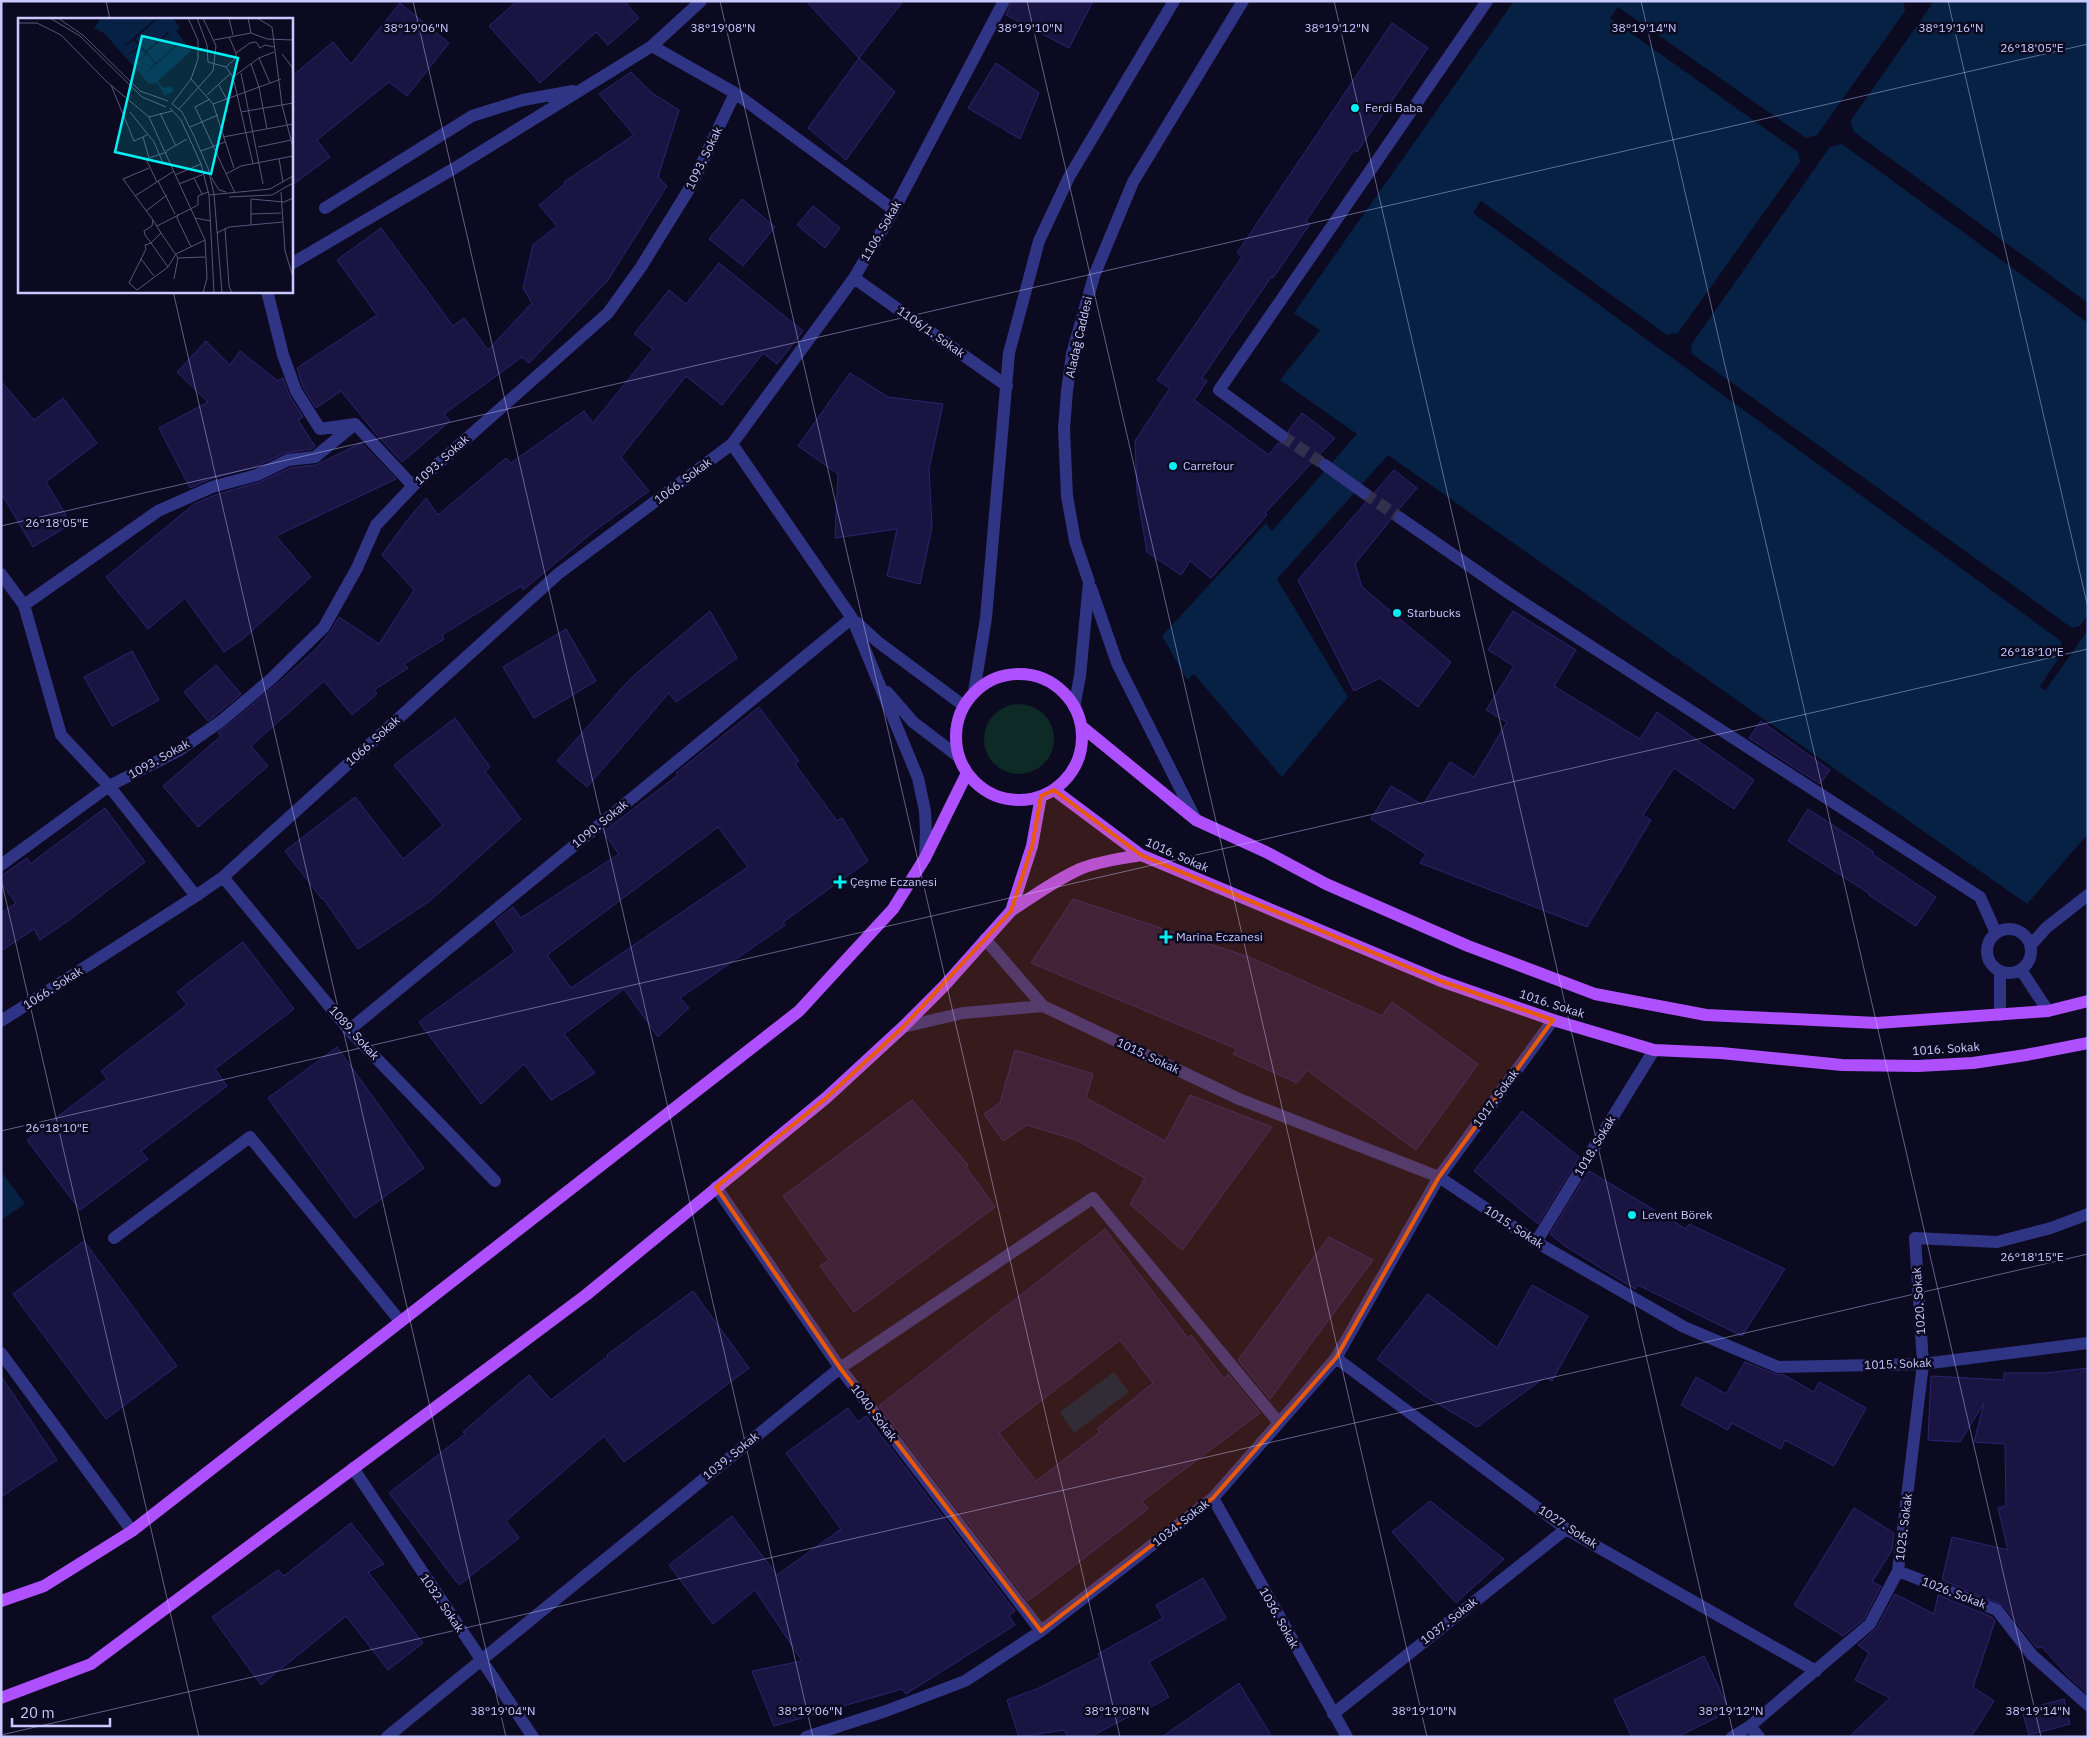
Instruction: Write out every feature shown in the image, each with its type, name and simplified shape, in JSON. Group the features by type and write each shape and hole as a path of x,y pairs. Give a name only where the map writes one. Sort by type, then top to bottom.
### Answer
{"main road":[{"path":"1009,674 1028,674 1047,680 1062,692 1074,707 1081,726 1081,746 1076,765 1064,781 1054,790 1028,800 1000,797 982,788 967,773 959,757 955,740 957,722 964,706 974,692 990,680 1009,674"},
{"name":"1016. Sokak","path":"1081,726 1196,820 1266,852 1326,884 1468,946 1596,994 1706,1015 1877,1023 2048,1011 2088,1001"},
{"path":"1,1601 44,1586 132,1531 799,1011 893,909 925,858 967,773"},
{"name":"1016. Sokak","path":"1054,790 1141,856 1442,981 1553,1020 1654,1050 1721,1053 1842,1065 1918,1066 1973,1063 2088,1043"},
{"path":"1011,911 1032,846 1041,796"},
{"path":"4,1698 91,1664 586,1295 826,1098 903,1028 944,986 1011,911 1052,884 1081,869 1106,861 1141,856"}],"street":[{"path":"292,263 453,169 652,46 701,1"},
{"name":"1106. Sokak","path":"732,444 854,278 894,210 1004,1"},
{"path":"974,692 986,618 1009,353 1039,241 1069,177 1174,1"},
{"name":"Aladağ Caddesi","path":"1074,707 1080,676 1089,582 1075,541 1067,496 1064,437 1066,391 1072,354 1094,276 1133,182 1243,1"},
{"path":"1282,436 1219,390 1486,1"},
{"path":"652,46 735,93 894,210"},
{"path":"325,208 472,116 523,100 581,89"},
{"name":"1093. Sokak","path":"1,865 109,786 178,751 220,722 270,680 324,627 357,568 376,525 413,486 608,313 641,267 692,186 735,93"},
{"name":"1106/1. Sokak","path":"854,278 1007,386"},
{"path":"267,292 283,355 296,391 320,428 355,424"},
{"path":"355,424 413,486"},
{"path":"24,605 158,511 212,487 257,475 288,460 315,457 355,424"},
{"path":"732,444 852,618 881,684 918,778 925,811 925,858"},
{"name":"1066. Sokak","path":"1,1021 223,877 558,574 732,444"},
{"path":"1325,466 1364,494"},
{"path":"1400,518 1510,594 1980,897 1996,933"},
{"path":"1,574 24,605 61,735 109,786 196,896"},
{"path":"1089,582 1117,662 1196,820"},
{"path":"852,618 878,642 964,706"},
{"name":"1090. Sokak","path":"349,1030 852,618"},
{"path":"881,684 913,722 959,757"},
{"name":"1089. Sokak","path":"223,877 349,1030 495,1181"},
{"path":"2031,945 2023,933 2016,929 2008,928 1996,933 1989,940 1987,955 1990,962 2000,972 2014,973 2021,970 2030,959 2031,945 2046,928 2088,895"},
{"name":"1015. Sokak","path":"985,939 1043,1006 1239,1099 1439,1177 1536,1242 1684,1326 1778,1367 1924,1364 2088,1342"},
{"path":"2021,970 2048,1011"},
{"path":"2000,972 2000,1015"},
{"path":"903,1028 963,1013 1043,1006"},
{"name":"1017. Sokak","path":"1439,1177 1553,1020"},
{"name":"1018. Sokak","path":"1536,1242 1654,1050"},
{"path":"114,1238 250,1137 400,1321"},
{"name":"1034. Sokak","path":"806,1737 886,1711 965,1681 1041,1631 1213,1498 1336,1358 1439,1177"},
{"name":"1040. Sokak","path":"716,1187 840,1368 1041,1631"},
{"name":"1039. Sokak","path":"387,1737 840,1368 1093,1198 1279,1422"},
{"name":"1020. Sokak","path":"1924,1364 1915,1238 1997,1242 2051,1228 2088,1214"},
{"path":"1,1353 132,1531"},
{"name":"1027. Sokak","path":"1336,1358 1566,1529 1816,1671"},
{"name":"1025. Sokak","path":"1732,1737 1750,1726 1870,1624 1898,1571 1924,1364"},
{"name":"1032. Sokak","path":"353,1468 533,1737"},
{"name":"1036. Sokak","path":"1213,1498 1347,1737"},
{"name":"1037. Sokak","path":"1333,1714 1566,1529"},
{"name":"1026. Sokak","path":"1898,1571 1997,1610 2032,1656 2088,1705"},
{"path":"1750,1726 1759,1737"}],"highlighted area":[{"path":"1054,790 1141,855 1441,981 1553,1020 1439,1177 1336,1358 1213,1498 1041,1631 840,1368 716,1187 826,1098 903,1027 1011,911 1032,846 1041,796"}],"green space":[{"path":"1019,704 1032,707 1044,714 1051,726 1054,739 1051,752 1044,764 1032,771 1019,774 1006,771 994,764 987,752 984,739 987,726 994,714 1006,707"}],"water":[{"path":"1514,1 2088,1 2088,834 2027,904 1388,455 1277,579 1348,697 1282,777 1194,674 1187,680 1162,636 1266,523 1272,531 1357,434 1280,380 1320,330 1294,313"},
{"path":"1,1171 25,1204 1,1220"},
{"path":"1114,1372 1129,1392 1074,1433 1060,1412"}],"pier":[{"path":"1903,1 1934,1 1851,120 1853,131 2088,303 2088,323 1842,144 1830,147 1691,345 1692,354 2072,628 2080,626 2088,615 2088,630 2045,691 2040,686 2063,652 2061,641 1473,213 1481,201 1667,335 1678,333 1800,162 1798,152 1610,18 1618,7 1806,138 1817,135 1905,11"}],"building":[{"path":"517,1 624,1 639,18 608,45 596,32 540,83 489,26"},
{"path":"806,1 903,1 859,58"},
{"path":"1012,1 1093,1 1069,48 1006,15"},
{"path":"400,3 449,43 407,96 389,82 317,140 330,157 292,185 292,76 333,42 351,64"},
{"path":"1392,23 1428,48 1357,152 1354,150 1306,221 1310,224 1202,378 1207,381 1194,400 1269,455 1278,443 1285,444 1288,441 1290,436 1288,431 1302,413 1335,438 1265,513 1267,515 1211,578 1190,561 1181,575 1147,552 1137,493 1135,441 1170,388 1157,380 1242,257 1237,253"},
{"path":"859,58 895,92 846,160 808,128"},
{"path":"996,63 1039,93 1020,139 968,108"},
{"path":"631,72 652,93 679,110 658,177 667,186 608,280 529,363 522,357 444,414 450,421 402,462 341,391 316,408 303,387 297,368 377,315 337,260 381,228 453,326 464,318 488,350 532,303 523,288 533,245 557,226 539,205 565,184 564,182 634,135 599,94"},
{"path":"742,199 775,227 743,266 709,239"},
{"path":"813,206 840,228 825,248 797,225"},
{"path":"719,263 803,331 777,364 763,353 722,405 686,376 621,457 649,491 593,532 523,590 521,586 442,635 444,639 404,664 408,668 374,690 377,694 352,715 324,681 251,746 268,766 198,827 163,786 221,736 218,733 316,649 331,631 339,617 379,644 414,590 382,555 426,498 438,515 506,458 511,463 584,411 593,423 653,349 634,334 669,290 686,304"},
{"path":"206,341 230,365 240,351 278,381 283,378 289,395 303,417 298,420 315,446 312,449 285,453 254,467 210,479 190,488 159,428 208,402 177,372"},
{"path":"850,373 888,397 943,404 929,469 932,527 920,584 887,576 897,529 835,538 838,474 798,446"},
{"path":"1,381 34,420 63,398 97,443 46,482 71,524 33,547 1,493"},
{"path":"361,443 396,479 276,536 311,577 244,638 224,652 185,598 148,629 106,577 194,504 215,495 260,482 290,468 316,465"},
{"path":"1394,470 1417,488 1394,513 1355,564 1362,587 1451,662 1418,707 1380,678 1354,691 1298,580"},
{"path":"710,611 737,658 676,702 669,693 587,787 557,761 631,678"},
{"path":"1513,611 1576,650 1554,686 1640,739 1657,712 1754,780 1734,809 1674,768 1643,815 1651,820 1587,927 1420,863 1426,854 1371,819 1391,786 1423,805 1450,762 1474,777 1507,722 1486,710 1514,666 1488,650"},
{"path":"566,629 596,681 534,718 503,667"},
{"path":"132,651 159,700 112,726 84,677"},
{"path":"216,665 241,694 208,721 184,692"},
{"path":"759,707 799,761 795,764 837,821 842,818 868,861 783,922 785,925 680,998 689,1008 658,1037 624,989 564,1034 595,1073 551,1100 524,1064 481,1104 419,1022 515,952 495,921 513,907 521,918 619,854 603,832 678,775 676,773","holes":["718,827 748,867 571,988 547,955"]},
{"path":"455,718 490,767 485,771 521,819 431,900 358,949 323,898 285,851 355,797 403,859 443,825 394,765"},
{"path":"1761,721 1830,770 1820,784 1749,738"},
{"path":"105,808 145,862 40,940 34,929 1,951 1,913 16,903 1,883 1,876 27,858 30,864"},
{"path":"1808,809 1874,852 1872,854 1936,897 1916,926 1788,841"},
{"path":"1073,899 1249,957 1382,1016 1392,1002 1478,1064 1416,1150 1307,1070 1297,1083 1233,1054 1237,1049 1031,963"},
{"path":"243,942 294,1009 215,1069 227,1086 141,1151 148,1159 80,1210 27,1140 107,1079 101,1071 187,1005 177,992"},
{"path":"337,1047 424,1168 355,1218 268,1098"},
{"path":"1015,1050 1093,1074 1086,1098 1165,1141 1190,1095 1272,1127 1182,1250 1130,1204 1145,1178 1076,1140 1027,1125 1003,1141 984,1114 1000,1103"},
{"path":"912,1100 968,1165 966,1167 995,1207 854,1312 820,1266 829,1260 783,1196"},
{"path":"1522,1111 1579,1157 1538,1224 1474,1171"},
{"path":"1589,1171 1686,1229 1689,1224 1785,1269 1742,1336 1638,1285 1635,1289 1565,1246 1550,1234"},
{"path":"1105,1229 1188,1338 1191,1335 1224,1379 1228,1374 1260,1413 1142,1501 1148,1509 1028,1601 879,1406","holes":["1120,1340 1153,1383 1097,1429 1100,1432 1036,1481 999,1433"]},
{"path":"1329,1237 1373,1260 1270,1399 1238,1360"},
{"path":"84,1241 177,1366 106,1419 13,1294"},
{"path":"1532,1285 1588,1316 1552,1381 1545,1377 1477,1427 1425,1396 1377,1359 1428,1294 1497,1348"},
{"path":"693,1291 749,1368 624,1462 604,1436 506,1521 519,1538 459,1585 389,1493 465,1434 463,1432 529,1375 551,1400 607,1355"},
{"path":"1745,1362 1775,1374 1784,1375 1814,1392 1819,1382 1866,1408 1834,1466 1785,1440 1781,1449 1732,1423 1728,1430 1681,1405 1696,1377 1726,1394"},
{"path":"2088,1368 2088,1694 2068,1676 2042,1647 2037,1648 2003,1605 1942,1580 1952,1537 2008,1550 1998,1508 2006,1506 2005,1444 1974,1442 1984,1403 1960,1442 1928,1440 1931,1376 2004,1380 2004,1373 2046,1373"},
{"path":"1,1376 57,1460 1,1497"},
{"path":"848,1408 858,1422 866,1416 1015,1611 1009,1616 1015,1625 906,1694 902,1689 774,1726 752,1671 802,1661 755,1590 713,1624 669,1565 732,1516 777,1575 841,1529 786,1453"},
{"path":"1430,1501 1504,1559 1456,1603 1392,1532"},
{"path":"1854,1508 1894,1533 1892,1550 1872,1582 1881,1586 1864,1619 1843,1636 1794,1605"},
{"path":"351,1523 384,1564 368,1572 423,1643 388,1670 346,1616 261,1685 212,1617 278,1570 284,1576"},
{"path":"1203,1578 1226,1618 1149,1662 1169,1697 1133,1717 1132,1715 1090,1737 1068,1737 1064,1730 1019,1737 1007,1700 1039,1688 1100,1657 1098,1654 1163,1618 1156,1605"},
{"path":"1895,1594 1934,1614 1938,1595 1992,1617 1995,1621 1973,1687 1994,1701 1971,1737 1849,1737 1890,1698 1855,1680 1869,1653 1858,1645 1877,1628"},
{"path":"1704,1656 1730,1711 1677,1737 1632,1737 1614,1700"},
{"path":"1239,1683 1272,1737 1162,1737"},
{"path":"2064,1699 2070,1724 2029,1735 2022,1710"}],"tunnel":[{"path":"1282,436 1325,465"},
{"path":"1364,493 1400,518"}],"place":[{"name":"Ferdi Baba","path":"1355,108"},
{"name":"Carrefour","path":"1173,466"},
{"name":"Starbucks","path":"1397,613"},
{"name":"Çeşme Eczanesi","path":"840,882"},
{"name":"Marina Eczanesi","path":"1166,937"},
{"name":"Levent Börek","path":"1632,1215"}]}
